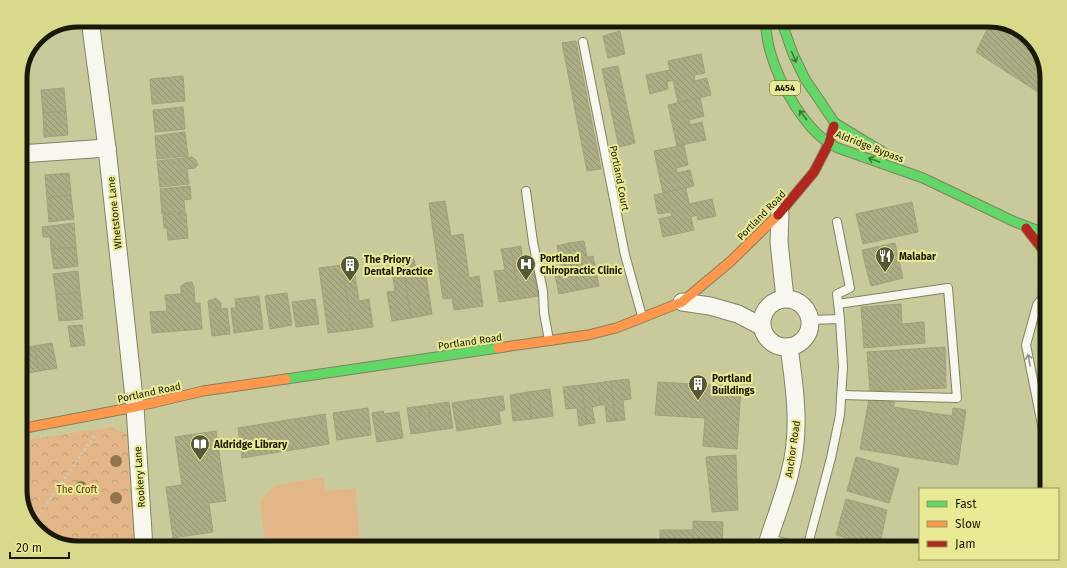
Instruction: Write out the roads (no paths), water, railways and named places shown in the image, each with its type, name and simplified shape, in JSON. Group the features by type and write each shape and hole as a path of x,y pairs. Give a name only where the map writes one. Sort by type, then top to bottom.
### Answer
{"street":[{"name":"Whetstone Lane","path":"91,27 107,148 135,407"},
{"name":"Aldridge Bypass","path":"765,27 770,51 778,74 791,99 814,130 829,143 923,178 1026,228 1040,232"},
{"name":"Aldridge Bypass","path":"783,27 793,54 805,79 835,123 923,178"},
{"name":"Portland Road","path":"27,428 135,407 203,391 248,387 588,336 616,328 682,302 731,261 780,213 814,172 829,143 835,123"},
{"path":"27,154 107,148"},
{"path":"780,213 779,242 785,298"},
{"name":"Aldridge Bypass","path":"1026,228 1040,246"},
{"path":"785,298 795,300 802,305 810,320 806,336 799,343 790,347 777,346 770,342 764,334 761,326 761,318 767,307 773,302 785,298"},
{"path":"682,302 710,306 738,314 761,326"},
{"name":"Anchor Road","path":"768,541 790,471 796,436 796,391 790,347"},
{"name":"Rookery Lane","path":"135,407 144,541"}],"lane":[{"name":"Portland Court","path":"583,42 625,255 642,318"},
{"path":"526,191 533,242 543,291 544,313 549,341"},
{"path":"809,541 831,458 840,415 843,366 837,294 850,288 837,222"},
{"path":"838,304 948,288 957,398 841,395"},
{"path":"1040,301 1037,305 1026,345 1040,415"},
{"path":"810,320 840,319"}],"place":[{"name":"Malabar","path":"885,273"},
{"name":"Portland Chiropractic Clinic","path":"526,281"},
{"name":"The Priory Dental Practice","path":"350,282"},
{"name":"Portland Buildings","path":"698,401"},
{"name":"Aldridge Library","path":"200,461"}],"park label":[{"name":"The Croft","path":"77,489"}]}
